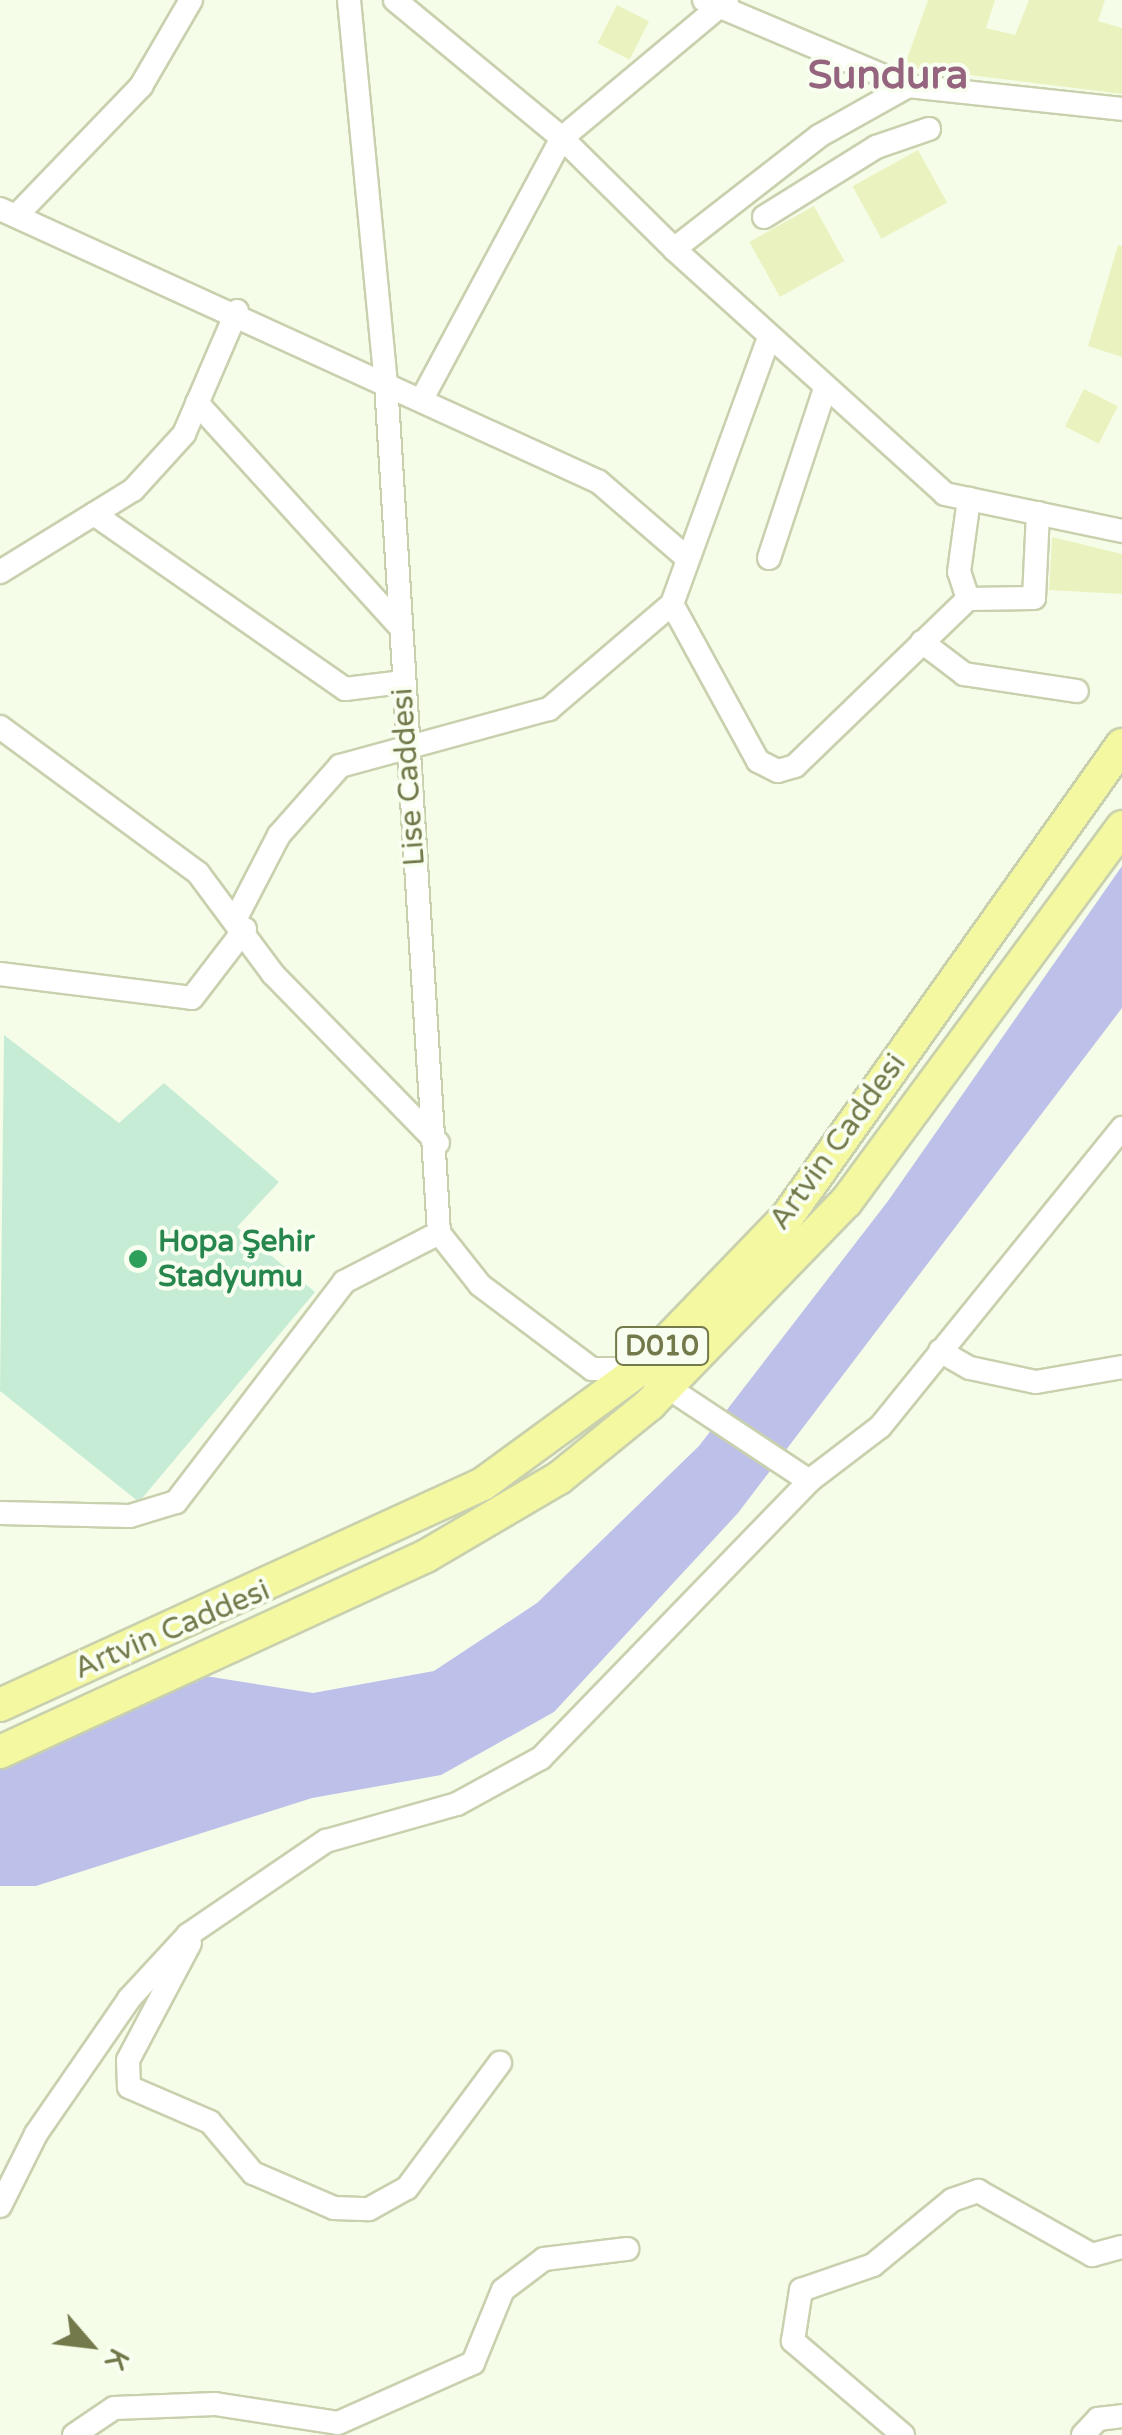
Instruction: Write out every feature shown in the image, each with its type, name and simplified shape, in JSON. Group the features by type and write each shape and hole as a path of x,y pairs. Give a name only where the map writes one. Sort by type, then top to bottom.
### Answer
{"highway":[{"name":"Artvin Caddesi","path":"0,1752 426,1556 558,1478 652,1379 788,1218 1122,746"},
{"name":"Artvin Caddesi","path":"0,1705 483,1484 652,1379 846,1202 1122,827"}],"street":[{"path":"191,0 141,86 9,212 236,311 386,383 424,396 599,482 686,556"},
{"name":"Lise Caddesi","path":"349,0 386,383 405,742 438,1143 439,1233"},
{"path":"403,2 562,138 674,249 908,467 970,499 1122,531"},
{"path":"424,396 562,138 717,4 908,86 1122,109"},
{"path":"674,249 858,112 908,86"},
{"path":"858,112 876,147"},
{"path":"764,217 876,147 929,130"},
{"path":"0,572 94,514 172,448 197,403 236,311"},
{"path":"0,974 192,998 241,922 306,798 340,766 405,742 550,709 672,604 686,556 768,337"},
{"path":"769,558 825,389"},
{"path":"197,403 399,626"},
{"path":"968,598 960,572 970,499"},
{"path":"672,604 758,761 778,771 795,766 968,598 1034,598 1038,513"},
{"path":"94,514 345,689 402,682"},
{"path":"922,642 964,674 1077,690"},
{"path":"0,727 198,873 241,922 273,974 438,1143"},
{"path":"0,2206 36,2134 129,1999 188,1935 326,1841 458,1804 541,1758 809,1482 880,1427 1118,1140"},
{"path":"0,1512 130,1516 176,1502 344,1282 439,1233 480,1285 592,1369 652,1379 693,1411 809,1482"},
{"path":"940,1351 970,1368 1036,1382 1122,1367"},
{"path":"188,1935 126,2080 140,2098 218,2128 268,2182 334,2208 383,2204 408,2188 500,2063"},
{"path":"903,2435 793,2341 801,2290 873,2265 952,2200 978,2190 1113,2251 1122,2273"},
{"path":"74,2435 114,2408 215,2404 338,2423 473,2363 504,2290 544,2259 626,2250"},
{"path":"1083,2435 1098,2419 1122,2416"}],"green space":[{"name":"Hopa Şehir Stadyumu","path":"4,1035 119,1123 164,1083 279,1182 237,1227 315,1292 139,1502 0,1391"}],"water":[{"path":"1122,866 1122,1008 738,1513 554,1712 441,1775 312,1798 36,1886 0,1886 0,1762 205,1676 313,1693 434,1671 537,1603 699,1446 888,1201"}],"building":[{"path":"928,0 995,0 986,28 1015,35 1029,0 1105,0 1098,21 1122,28 1122,94 904,67"},
{"path":"617,5 649,21 630,60 597,43"},
{"path":"918,150 947,202 881,239 852,186"},
{"path":"814,206 845,261 780,297 749,242"},
{"path":"1118,245 1122,246 1122,357 1088,346"},
{"path":"1084,389 1118,406 1099,444 1065,426"},
{"path":"1052,537 1122,554 1122,594 1049,590"}],"place":[{"name":"Hopa Şehir Stadyumu","path":"138,1259"}],"district":[{"name":"Sundura","path":"888,75"}]}
